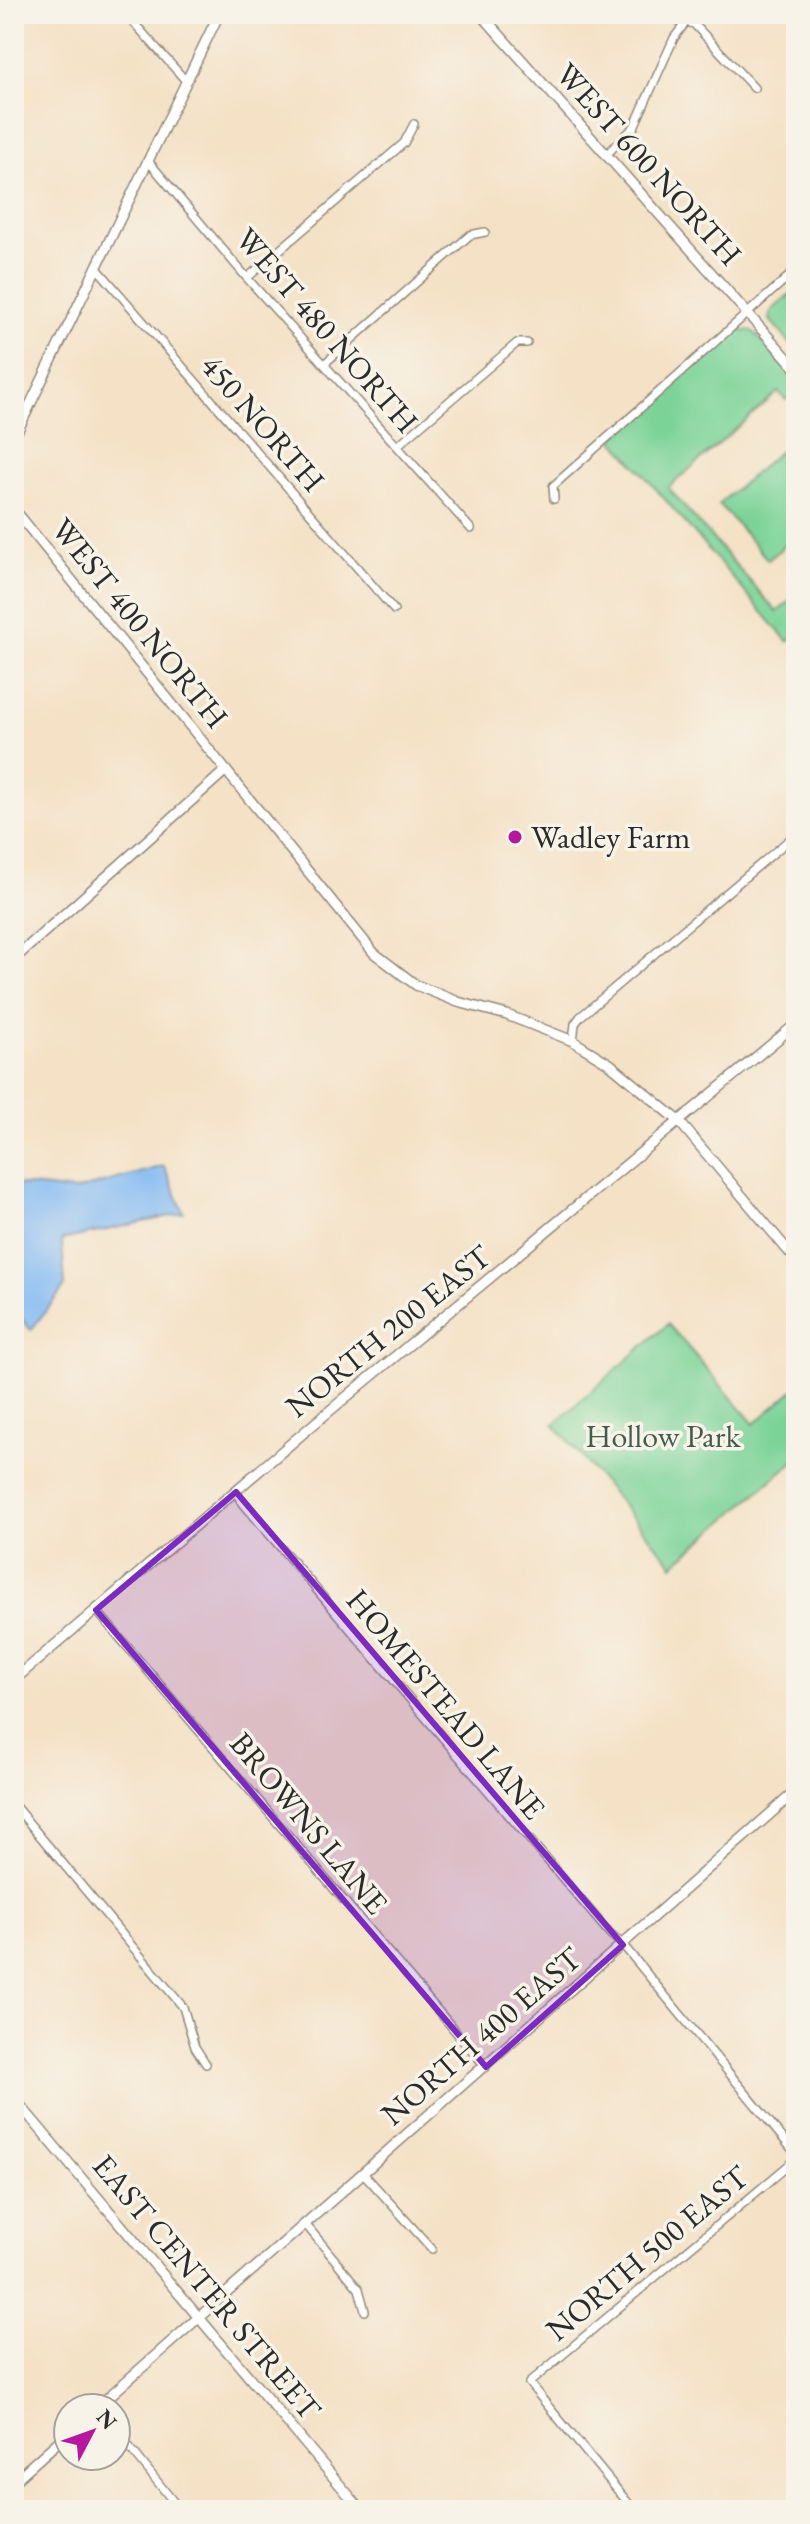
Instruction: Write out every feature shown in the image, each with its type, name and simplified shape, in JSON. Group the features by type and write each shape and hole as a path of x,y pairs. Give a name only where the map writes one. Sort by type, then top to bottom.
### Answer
{"street":[{"path":"126,14 186,81"},
{"path":"14,438 219,14"},
{"name":"WEST 600 NORTH","path":"481,14 796,368"},
{"path":"605,156 634,127 674,38 686,22 694,24 754,88"},
{"path":"247,278 404,143 414,124"},
{"name":"WEST 480 NORTH","path":"149,162 247,278 471,529"},
{"path":"324,364 470,235 485,232"},
{"name":"450 NORTH","path":"96,267 394,610"},
{"path":"554,499 553,486 796,270"},
{"path":"397,446 517,343 527,343"},
{"name":"WEST 400 NORTH","path":"14,509 374,953 416,985 573,1041 610,1064 678,1120 796,1260"},
{"path":"14,959 226,770"},
{"path":"573,1041 575,1024 580,1017 796,834"},
{"name":"NORTH 200 EAST","path":"14,1680 431,1326 516,1259 796,1024"},
{"name":"HOMESTEAD LANE","path":"236,1492 623,1945 796,2157"},
{"name":"BROWNS LANE","path":"96,1610 486,2067"},
{"name":"NORTH 400 EAST","path":"115,2392 796,1791"},
{"path":"14,1805 183,2007 195,2047 206,2064"},
{"name":"EAST CENTER STREET","path":"14,2098 361,2510"},
{"name":"NORTH 500 EAST","path":"634,2510 529,2383 796,2157"},
{"path":"364,2174 432,2249"},
{"path":"306,2225 359,2289 365,2311"},
{"path":"14,2481 52,2447"},
{"path":"132,2450 180,2510"}],"highlighted area":[{"path":"236,1492 623,1945 486,2067 96,1610"}],"green space":[{"path":"796,289 796,350 770,320 771,311"},
{"path":"738,326 744,332 754,332 796,379 796,391 786,400 778,392 668,488 777,612 796,596 796,635 788,642 613,439"},
{"path":"796,437 796,536 768,560 719,504"},
{"name":"Hollow Park","path":"668,1324 754,1424 796,1388 796,1459 673,1565 554,1424"}],"water":[{"path":"164,1166 184,1213 62,1240 65,1286 31,1330 14,1311 14,1184 74,1191"}],"place":[{"name":"Wadley Farm","path":"515,837"}]}
